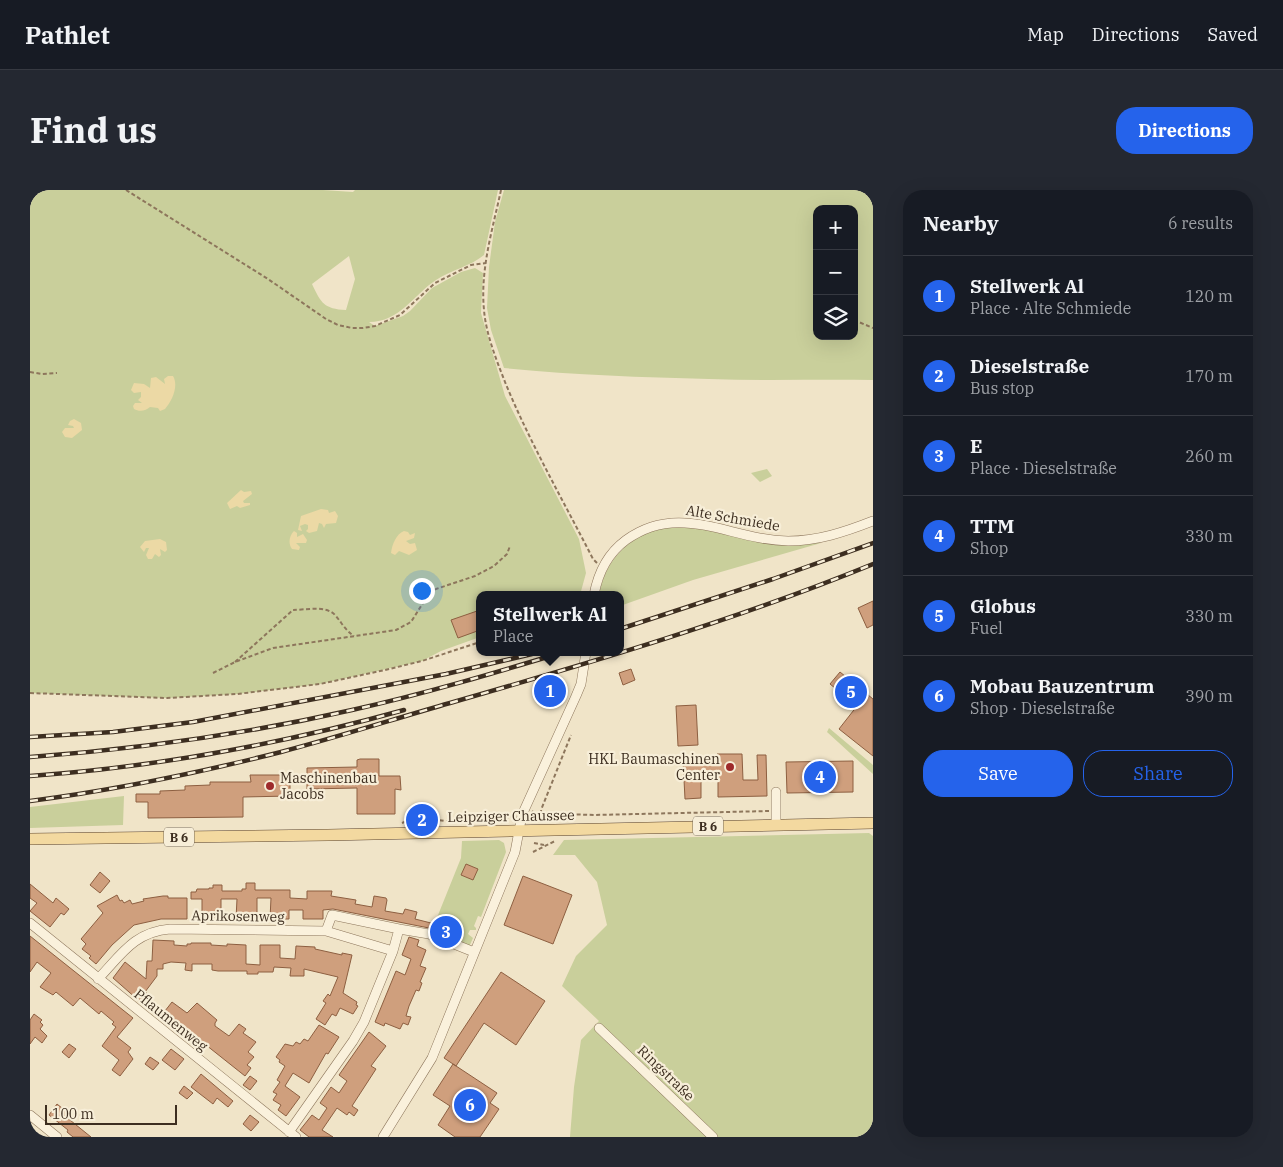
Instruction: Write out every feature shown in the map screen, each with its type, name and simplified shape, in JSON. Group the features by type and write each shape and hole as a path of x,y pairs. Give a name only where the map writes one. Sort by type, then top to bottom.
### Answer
{"main road":[{"name":"Leipziger Chaussee","path":"30,839 873,823"}],"street":[{"name":"Alte Schmiede","path":"595,591 602,567 623,542 645,528 662,523 692,523 764,538 789,541 831,536 873,521"},
{"path":"383,1137 432,1058 515,852 522,815 576,696 585,656"},
{"path":"776,792 776,825"},
{"path":"326,931 332,915 429,934 474,952"},
{"name":"Pflaumenweg","path":"30,923 292,1134"},
{"path":"292,1134 364,1022 393,952 399,929"},
{"name":"Aprikosenweg","path":"98,979 130,944 138,938 158,930 326,931 393,952"},
{"name":"Ringstraße","path":"600,1028 713,1137"},
{"path":"32,1121 57,1137"}],"path":[{"path":"126,190 268,279 326,319 352,328 375,326 400,315 435,284 471,265 486,263"},
{"path":"501,190 493,218 486,263 484,311 488,332 502,374 526,429 593,559 602,567"},
{"path":"858,322 873,328"},
{"path":"30,372 42,374 57,373"},
{"path":"213,673 233,663 273,648 396,630 412,622 428,595 436,589 475,576 494,566 507,554 510,546"},
{"path":"233,663 293,610 327,610 335,614 346,630 354,636"},
{"path":"30,693 167,698 237,694 320,684 358,676 422,661 476,643"},
{"path":"541,814 540,810 571,735"},
{"path":"532,809 533,813 541,814 594,815 776,811"},
{"path":"398,826 418,817 439,821 499,820 506,819 517,813"},
{"path":"533,852 558,840"},
{"path":"534,843 546,845"}],"green space":[{"path":"30,190 323,190 353,192 355,190 498,190 484,255 436,280 398,313 380,321 369,322 375,326 403,316 432,288 461,272 475,268 483,273 481,313 505,396 579,539 586,573 581,591 476,591 476,638 441,651 422,661 320,684 237,694 167,698 30,693","holes":["349,256 355,279 346,310 324,304 312,284"]},
{"path":"504,190 873,190 873,380 750,380 581,374 504,368 491,330 487,308 489,267 495,222"},
{"path":"767,469 772,476 760,482 751,473"},
{"path":"666,527 697,528 777,545 821,543 693,580 624,605 624,591 600,591 607,570 617,555 640,536"},
{"path":"829,728 873,765 873,774 827,732"},
{"path":"124,796 123,825 30,828 30,807"},
{"path":"869,833 873,836 873,1137 717,1137 599,1023 594,1028 708,1137 570,1137 574,1087 581,1040 599,1021 562,986 576,956 607,925 597,882 575,855 553,855 564,840"},
{"path":"499,840 504,843 506,852 481,917 478,916 474,926 476,930 470,930 468,934 473,938 469,947 433,933 432,930 461,858 462,841"}],"sand":[{"path":"168,376 173,376 175,389 165,409 160,411 158,408 150,407 138,411 134,409 135,403 142,403 138,400 141,397 141,392 134,393 131,390 134,383 144,384 150,388 151,378 156,377 165,384 164,379"},
{"path":"74,419 81,423 82,430 72,438 65,437 62,432 65,428 74,428 68,425"},
{"path":"241,490 244,492 251,491 252,494 243,501 244,503 250,503 250,505 240,508 237,506 230,509 227,503"},
{"path":"321,509 328,510 329,513 335,511 338,516 336,523 326,524 324,528 319,523 317,531 309,533 306,531 308,525 305,524 300,526 302,531 298,530 301,516"},
{"path":"294,531 297,533 297,537 303,534 307,540 306,543 296,543 300,547 299,550 292,549 290,545 290,538"},
{"path":"404,531 410,535 415,533 414,538 406,541 410,544 415,543 417,550 409,555 399,551 395,555 391,553 393,543"},
{"path":"160,539 166,542 167,550 165,552 160,549 161,555 159,557 155,554 152,559 148,559 146,555 149,548 146,548 144,552 140,547 145,541"}],"building":[{"path":"873,601 873,625 867,628 858,608"},
{"path":"476,611 476,631 458,638 451,620"},
{"path":"631,669 635,680 623,685 619,673"},
{"path":"840,672 873,699 873,756 839,729 857,706 830,684"},
{"path":"552,683 554,687 556,686 559,693 544,698 541,687"},
{"path":"696,705 698,745 678,746 676,706"},
{"name":"HKL Baumaschinen Center","path":"717,754 742,754 743,780 758,780 757,755 766,755 767,796 718,797 718,774 701,775 701,798 685,799 683,760 717,759"},
{"path":"379,759 379,776 400,776 401,790 395,789 395,814 357,814 357,788 307,789 307,768 357,767 357,760"},
{"path":"853,761 853,792 787,793 786,762"},
{"path":"250,775 290,775 290,796 243,797 243,817 148,818 148,802 136,802 136,794 160,794 160,791 185,790 185,786 210,785 210,782 251,782"},
{"path":"466,864 478,869 473,880 461,875"},
{"path":"100,872 110,881 100,893 90,885"},
{"path":"523,876 572,895 553,944 504,925"},
{"path":"246,883 255,883 255,890 290,890 290,898 307,899 307,891 332,891 331,896 356,900 355,904 372,907 374,896 386,898 385,911 403,914 405,909 417,912 415,919 431,923 429,928 333,909 323,910 323,919 303,919 303,910 289,910 289,919 270,919 271,898 257,898 257,919 236,919 237,899 221,899 221,919 202,919 202,899 191,899 191,892 196,892 197,889 209,889 213,888 213,885 222,885 222,891 242,891 242,889 246,889"},
{"path":"30,884 53,903 56,898 69,909 64,915 61,913 50,927 30,911 37,903 30,898"},
{"path":"117,895 120,901 122,900 124,903 130,900 132,904 144,901 143,899 163,896 168,896 168,898 187,898 187,919 161,919 134,925 112,945 96,964 89,958 91,956 82,949 86,944 81,939 103,913 97,906"},
{"path":"30,936 133,1018 117,1037 131,1048 128,1052 133,1059 120,1076 112,1070 119,1060 102,1046 116,1027 112,1024 114,1022 101,1011 99,1014 80,998 73,1006 56,992 53,995 40,987 51,973 37,962 30,972"},
{"path":"409,937 419,940 417,946 426,950 420,966 426,968 420,982 422,983 419,991 416,990 409,1006 406,1016 411,1017 408,1025 403,1023 400,1029 385,1023 384,1026 375,1022 396,971 405,975 411,959 402,955"},
{"path":"153,940 174,941 174,945 187,946 187,944 191,943 211,943 211,945 227,946 227,944 246,945 246,964 260,965 260,945 280,945 280,958 295,959 296,946 315,947 315,949 342,955 342,953 352,955 343,993 357,1002 356,1005 358,1006 353,1014 340,1008 336,1016 332,1014 325,1025 316,1019 326,1003 323,1001 328,994 330,996 338,977 304,969 304,976 290,976 291,968 274,967 273,972 247,974 247,971 212,970 212,964 192,964 192,971 185,970 186,963 171,962 163,964 163,969 157,969 157,976 141,1001 113,978 125,962 146,979 147,961 152,961"},
{"path":"501,972 545,1001 516,1045 484,1023 456,1066 444,1058"},
{"path":"172,1002 187,1013 197,1003 217,1020 215,1026 229,1036 239,1024 246,1029 243,1033 256,1042 248,1052 254,1057 247,1065 251,1068 245,1076 172,1018 169,1022 161,1016"},
{"path":"34,1014 42,1020 40,1022 43,1025 40,1029 47,1036 42,1043 35,1037 30,1044 30,1020"},
{"path":"319,1025 339,1037 328,1054 326,1053 309,1083 293,1073 285,1086 300,1097 286,1116 278,1110 281,1105 273,1100 277,1094 273,1092 280,1082 277,1080 285,1066 276,1057 285,1044 293,1046 296,1042 300,1044 304,1039 308,1041"},
{"path":"369,1032 386,1046 371,1066 376,1069 352,1106 358,1110 354,1116 349,1112 347,1115 337,1108 322,1130 333,1137 309,1137 300,1130 312,1115 319,1120 327,1108 320,1103 331,1087 339,1093 347,1081 339,1075"},
{"path":"69,1044 76,1049 69,1058 62,1052"},
{"path":"171,1049 184,1059 175,1070 162,1060"},
{"path":"150,1057 159,1063 153,1070 145,1064"},
{"path":"453,1064 497,1093 490,1103 499,1109 480,1137 455,1137 438,1125 450,1106 433,1095"},
{"path":"201,1074 233,1101 228,1107 217,1098 213,1104 191,1087"},
{"path":"250,1076 257,1081 250,1090 243,1085"},
{"path":"184,1086 193,1093 187,1099 179,1093"},
{"path":"57,1104 68,1113 65,1116 91,1137 73,1137 67,1132 68,1130 49,1115"},
{"path":"250,1115 259,1122 251,1131 243,1124"}],"railway":[{"path":"624,628 773,579 873,543"},
{"path":"624,651 769,604 873,564"},
{"path":"30,737 113,732 193,722 446,674 523,656"},
{"path":"30,757 192,740 312,719 432,690 550,656"},
{"path":"30,801 156,780 281,752 609,656"},
{"path":"30,776 124,767 218,752 312,733 404,710"}],"place":[{"name":"Stellwerk Al","path":"550,691"},
{"name":"Globus","path":"851,692"},
{"name":"HKL Baumaschinen Center","path":"730,767"},
{"name":"TTM","path":"820,777"},
{"name":"Maschinenbau Jacobs","path":"270,786"},
{"name":"Dieselstraße","path":"422,820"},
{"name":"E","path":"446,932"},
{"name":"Mobau Bauzentrum","path":"470,1105"}]}
